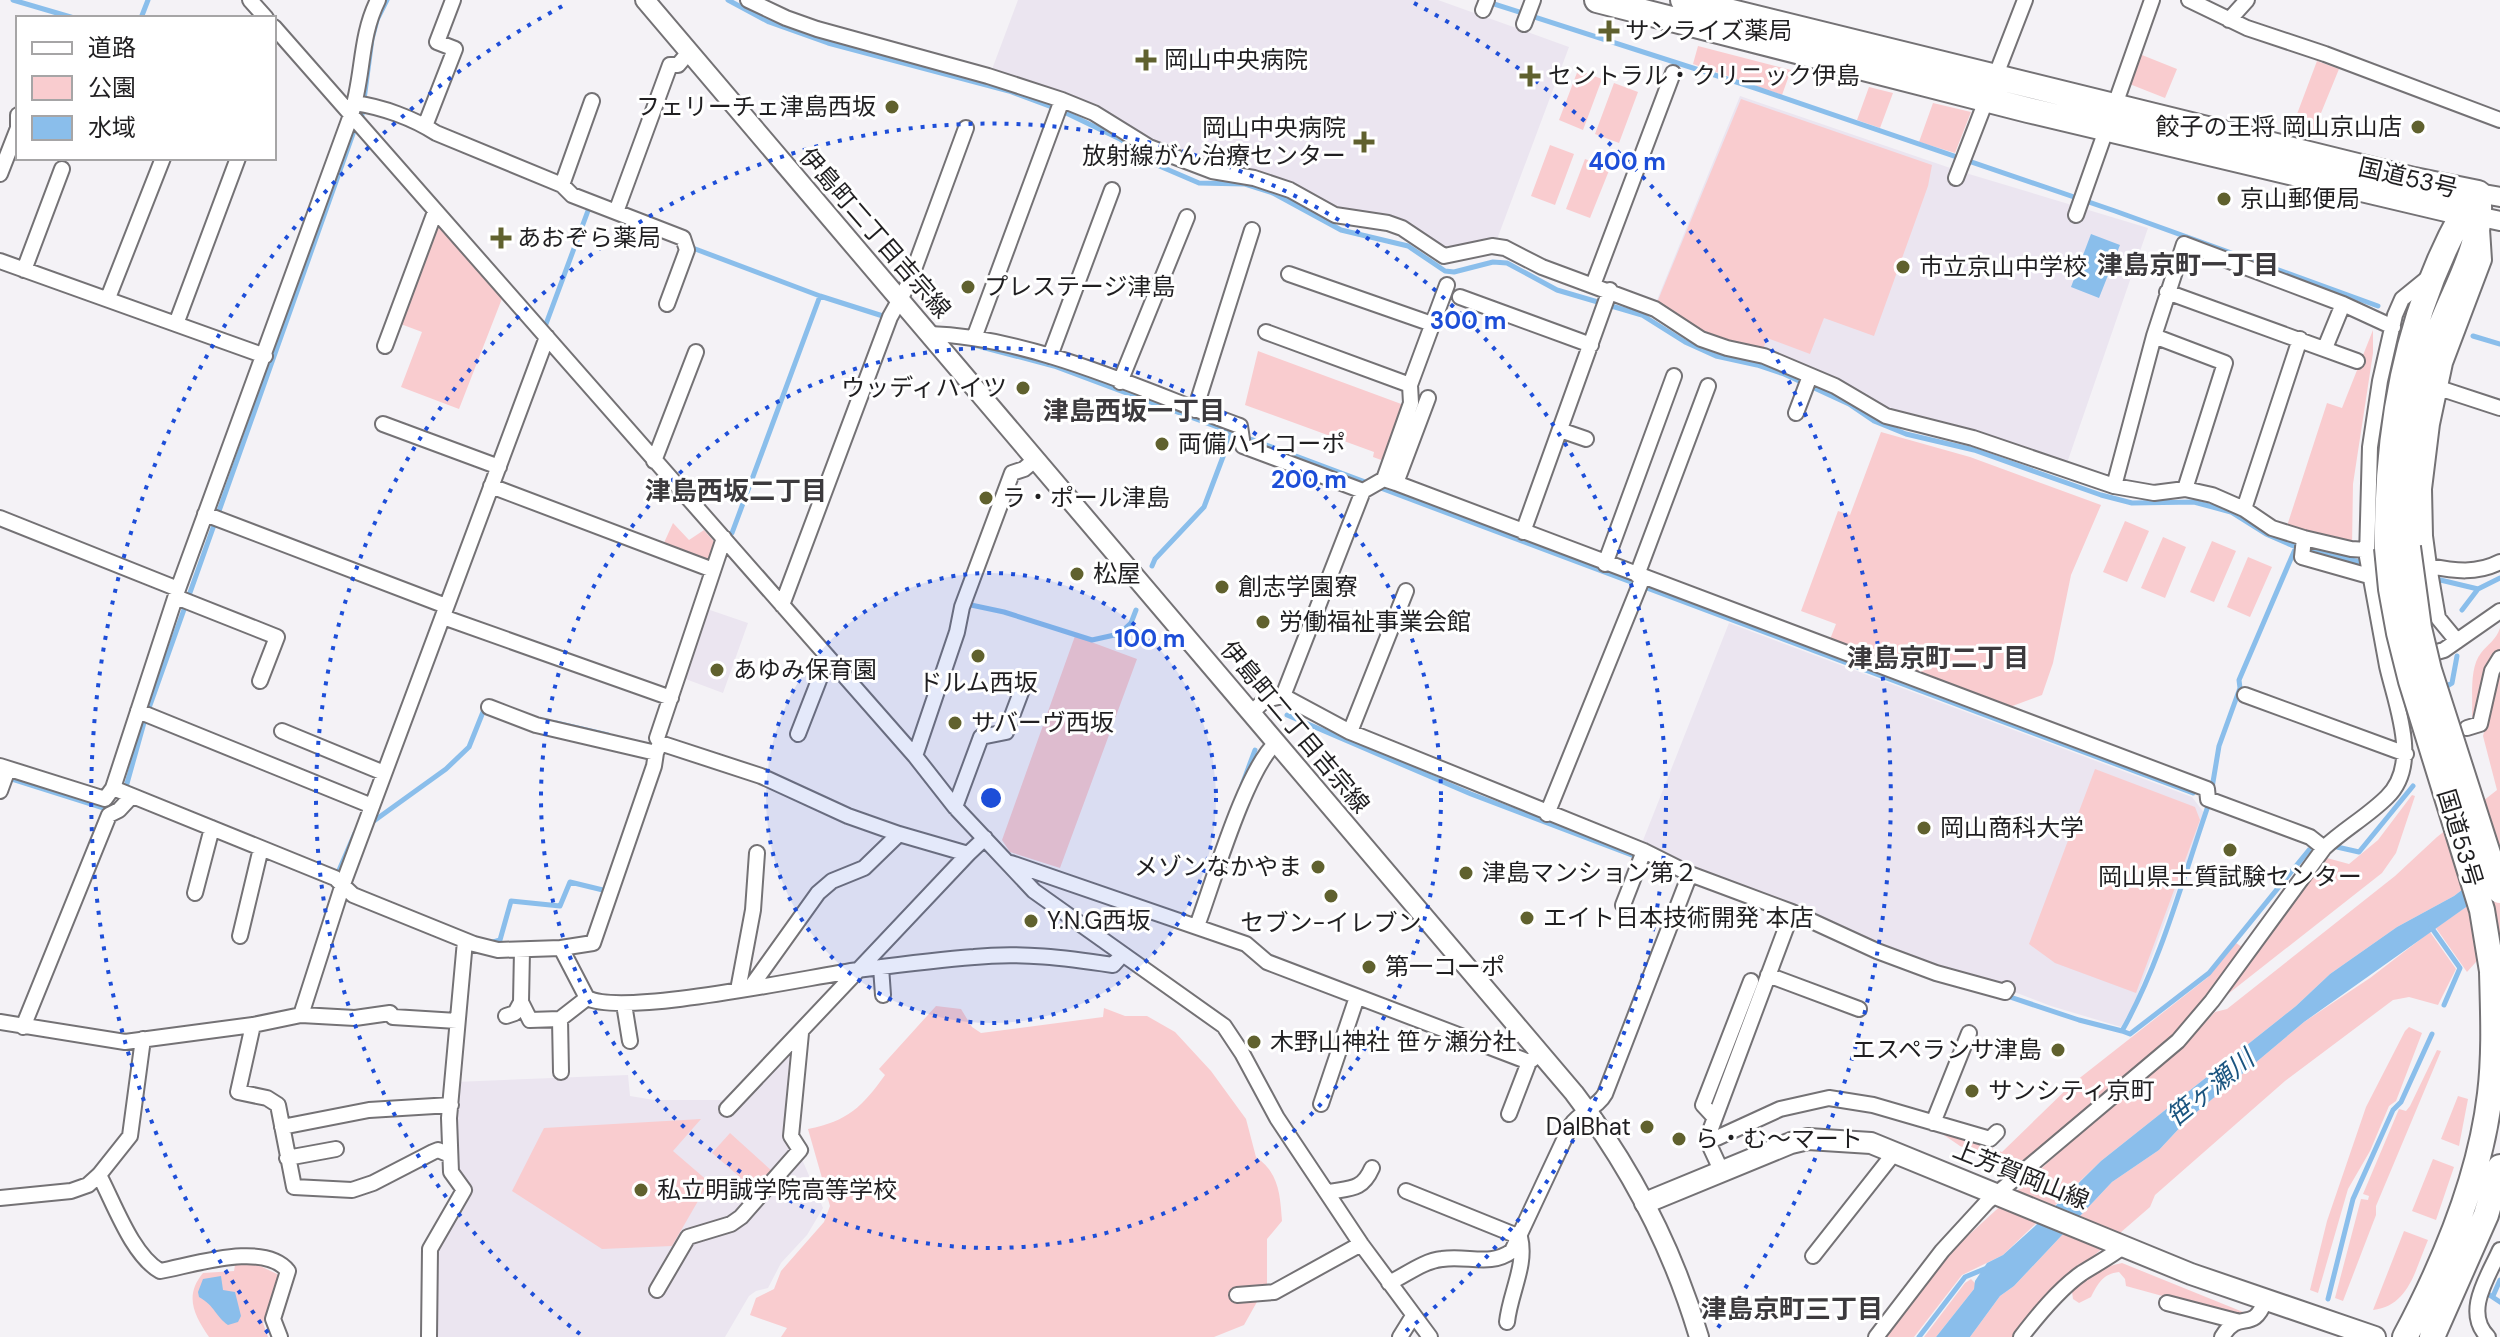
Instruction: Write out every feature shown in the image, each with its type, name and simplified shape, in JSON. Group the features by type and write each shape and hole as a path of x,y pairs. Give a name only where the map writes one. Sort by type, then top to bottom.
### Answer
{"highway":[{"name":"国道53号","path":"1597,0 1985,99 2110,116 2414,180 2484,208"},
{"name":"国道53号","path":"1683,0 1995,75 2110,116 2424,204 2484,208"},
{"path":"2424,204 2441,221 2447,242"},
{"name":"国道53号","path":"2405,1337 2420,1310 2464,1205 2481,1148 2491,1081 2494,1029 2492,971 2482,910 2405,657 2391,589 2378,558 2398,396 2414,336 2447,242 2484,208"},
{"name":"国道53号","path":"2484,208 2473,248 2435,342 2419,401 2411,452 2378,558 2419,628 2429,670 2500,891"},
{"path":"2432,1337 2486,1215 2500,1167"}],"main road":[{"name":"上芳賀岡山線","path":"1645,1203 1721,1170 1808,1139 1871,1143 2265,1301 2375,1337"}],"street":[{"path":"250,0 263,16"},
{"path":"0,791 4,768 105,799 113,788 138,711 212,517 265,356 359,106 362,45 369,18 378,0"},
{"path":"425,126 455,49 437,42 453,0"},
{"name":"伊島町二丁目吉宗線","path":"645,0 1251,713 1535,1058 1586,1110 1626,1168 1645,1203 1689,1303 1699,1337"},
{"path":"748,0 817,29 988,76 1094,113 1149,147 1212,171 1254,178 1290,190 1335,215 1402,228 1444,256 1499,246 1542,267 1655,309 1701,339 1764,356 1808,382 1835,386 1886,416 1973,438 2114,486 2154,493 2185,489 2212,495 2244,509 2303,544 2351,549 2378,558"},
{"path":"1960,167 2025,0"},
{"path":"2079,204 2152,0"},
{"path":"2189,0 2229,20 2500,120"},
{"path":"2229,20 2247,0"},
{"path":"276,29 359,106 435,212 915,756 955,807 1034,891 1224,1026 1277,1118 1361,1244 1430,1337"},
{"path":"616,212 670,65 678,65 689,52"},
{"path":"1593,285 1673,73"},
{"path":"562,185 592,101"},
{"path":"974,338 1061,102"},
{"path":"359,106 425,126 562,185 572,195 683,238 686,247 667,304"},
{"path":"782,605 890,317 900,301 966,128"},
{"path":"0,174 16,133"},
{"path":"108,298 162,160"},
{"path":"176,324 237,160"},
{"path":"24,270 62,169"},
{"path":"1050,356 1112,190"},
{"path":"2457,641 2438,618 2425,536 2424,489 2439,388 2459,321 2484,260 2484,208"},
{"path":"385,346 435,212"},
{"path":"1120,382 1187,217"},
{"path":"1195,410 1252,230"},
{"path":"2114,486 2154,336 2184,244 2343,304 2393,327"},
{"path":"0,261 265,356"},
{"path":"1876,1337 1942,1251 2178,1041 2212,1001 2324,848 2344,829 2386,799 2398,785 2406,754 2387,666 2370,447 2380,381 2402,299 2435,272"},
{"path":"1289,274 1432,324"},
{"path":"1283,696 1378,485 1411,403 1410,385 1447,285"},
{"path":"1523,532 1609,292"},
{"path":"2167,292 2357,361"},
{"path":"1460,297 1591,345"},
{"path":"2325,348 2343,304"},
{"path":"1266,332 1410,385"},
{"path":"930,334 974,338 1050,356 1240,426 1243,446 1523,532 1605,564 1639,581 2207,789 2208,799 2310,837 2324,848"},
{"path":"2154,336 2225,363 2185,489"},
{"path":"301,1015 343,884 547,337"},
{"path":"2244,509 2300,339"},
{"path":"654,461 696,352"},
{"path":"1605,564 1674,376"},
{"path":"1796,413 1808,382"},
{"path":"1547,814 1639,581 1708,386"},
{"path":"2439,388 2500,408"},
{"path":"1378,485 1428,398"},
{"path":"383,424 499,467"},
{"path":"1560,430 1586,439"},
{"path":"915,756 957,632 962,607 1012,473 1024,469 1036,459"},
{"path":"491,486 713,570"},
{"path":"212,517 444,612 671,698"},
{"path":"0,518 277,637 260,681"},
{"path":"113,788 335,878 353,895 465,941 498,950 561,948 593,943 654,766 657,738 724,538"},
{"path":"2303,544 2302,557 2378,558"},
{"path":"2430,574 2486,569 2500,562"},
{"path":"1350,732 1406,591"},
{"path":"2387,666 2444,650 2500,611"},
{"path":"798,734 828,657"},
{"path":"2467,728 2480,724 2492,671 2500,658"},
{"path":"955,807 981,737 1006,732 1023,687"},
{"path":"2245,695 2406,754"},
{"path":"1251,713 1265,700 1283,696 1350,732 1644,851 1690,874 1792,912 1936,973 2005,992 2007,989"},
{"path":"489,707 536,725 658,748 761,776 897,837 968,854"},
{"path":"138,711 372,806"},
{"path":"282,731 384,773"},
{"path":"1197,926 1250,784 1265,752 1276,743"},
{"path":"23,1027 109,815 119,810 132,796"},
{"path":"195,893 212,828"},
{"path":"744,989 818,893 832,881 864,868 897,837"},
{"path":"727,1109 985,838"},
{"path":"240,936 261,848"},
{"path":"1623,905 1644,851"},
{"path":"744,989 757,853"},
{"path":"1007,862 1246,944 1267,962 1357,997 1535,1058 1509,1114"},
{"path":"1389,1283 1429,1262 1444,1258 1500,1259 1512,1251 1571,1125 1602,1100 1605,1094 1690,874"},
{"path":"1721,1170 1708,1142 1792,912"},
{"path":"429,1337 430,1249 464,1190 451,1172 450,1155 451,1105 465,941"},
{"path":"561,948 587,998 595,1002 624,1004 977,956 1042,955 1113,965 1122,955"},
{"path":"506,1016 515,1013 521,1002 522,950"},
{"path":"881,967 883,995"},
{"path":"1768,975 1859,1009"},
{"path":"1715,1118 1703,1105 1751,981"},
{"path":"1321,1104 1357,997"},
{"path":"521,1002 530,1020 560,1019 587,998"},
{"path":"624,1004 630,1041"},
{"path":"0,1022 125,1042 253,1025 301,1015 355,1018 390,1013 393,1017 457,1021"},
{"path":"560,1019 561,1072"},
{"path":"253,1025 238,1092 275,1101 294,1187 352,1190 373,1183 438,1150 450,1155"},
{"path":"657,1290 688,1237 731,1224 741,1217 800,1150 791,1136 801,1033"},
{"path":"1933,1123 1969,1033"},
{"path":"0,1198 71,1191 88,1185 99,1175 130,1136 143,1039"},
{"path":"1708,1142 1780,1109 1829,1098 1873,1105 1990,1139 1997,1132"},
{"path":"282,1127 369,1110 451,1105"},
{"path":"287,1158 336,1149"},
{"path":"1813,1256 1895,1152"},
{"path":"1328,1192 1358,1187 1366,1182 1372,1168"},
{"path":"99,1175 136,1246 149,1265 160,1271 245,1256 267,1257 282,1263 288,1271 273,1319 280,1337"},
{"path":"1406,1191 1520,1237"},
{"path":"1507,1322 1510,1300 1524,1254 1520,1237"},
{"path":"1237,1295 1274,1292 1361,1244"},
{"path":"2021,1337 2080,1274 2108,1258 2120,1244"},
{"path":"2488,1337 2480,1329 2476,1312 2478,1300 2500,1250"},
{"path":"2167,1303 2236,1321 2255,1319 2265,1301"},
{"path":"1400,1337 1413,1316"},
{"path":"2222,1337 2229,1325 2236,1321"}],"shaded area":[{"path":"1018,0 1438,0 1569,47 1496,242 1446,252 1213,167 991,72"},
{"name":"市立京山中学校","path":"1740,96 1959,171 2148,228 2066,466 1910,420 1655,305"},
{"path":"707,609 748,623 723,693 683,678"},
{"name":"岡山商科大学","path":"1729,623 2192,797 2205,814 2135,1002 2121,1027 2051,1006 1991,983 1938,970 1693,873 1642,843"},
{"name":"私立明誠学院高等学校","path":"795,1046 784,1138 801,1157 823,1208 807,1235 781,1263 768,1288 749,1296 725,1337 433,1337 430,1257 464,1198 457,1179 455,1082 628,1075 630,1096 654,1100 726,1100"}],"green space":[{"path":"1698,46 1791,70 1782,95 1693,64"},
{"path":"2137,53 2177,69 2165,98 2127,83"},
{"path":"2317,61 2339,69 2312,135 2291,130"},
{"path":"1578,70 1602,79 1583,130 1559,120"},
{"path":"1614,83 1638,92 1619,143 1595,134"},
{"path":"1869,87 1893,93 1880,128 1857,120"},
{"path":"1741,99 1932,165 1928,186 1874,336 1824,318 1810,354 1767,338 1763,350 1703,336 1656,305"},
{"path":"1933,103 1971,112 1955,153 1919,142"},
{"path":"1550,145 1574,154 1555,205 1531,196"},
{"path":"1585,159 1610,168 1590,218 1566,209"},
{"path":"443,227 503,296 459,409 401,387 422,332 398,323 434,229"},
{"path":"2373,330 2373,353 2353,484 2352,546 2286,529 2327,403 2342,408"},
{"path":"1258,351 1404,405 1384,461 1373,457 1374,452 1245,405"},
{"path":"1881,432 1970,457 2101,505 2071,575 2053,663 2042,695 2007,708 1829,642 1836,624 1801,611 1838,511 1850,515"},
{"path":"2125,521 2149,531 2127,582 2103,572"},
{"path":"673,523 689,540 704,530 716,544 710,562 663,545"},
{"path":"2163,537 2186,547 2165,598 2141,588"},
{"path":"2212,541 2236,551 2214,602 2190,592"},
{"path":"2248,557 2272,567 2250,617 2227,607"},
{"path":"2500,628 2500,649 2486,668 2476,718 2472,716 2475,666"},
{"path":"1075,636 1137,659 1060,868 1010,852 1002,840"},
{"path":"2500,669 2500,861 2454,896 2397,927 2330,974 2296,1006 2101,1161 2003,1255 1962,1275 1914,1337 1883,1337 1948,1254 2126,1091 2184,1045 2215,1012 2227,1009 2395,876 2437,837 2497,790 2483,736"},
{"path":"2095,769 2195,807 2200,820 2136,993 2055,963 2029,944"},
{"path":"2412,795 2415,796 2396,853 2382,873 2228,994 2327,858 2349,864 2378,840"},
{"path":"2500,883 2500,935 2467,972 2436,928"},
{"path":"2430,932 2456,969 2438,1005 2409,997 2393,1000 2285,1081 2155,1195 2150,1207 2075,1272 2017,1337 1970,1337 2000,1296 2014,1286 2112,1182 2159,1150 2186,1121 2304,1022 2370,978"},
{"path":"2236,943 2242,947 2174,1037 2014,1169 1960,1146 1941,1133 1946,1132 2002,1152 2072,1084 2207,978"},
{"path":"936,1006 961,1009 972,1027 981,1033 1103,1017 1104,1008 1125,1016 1147,1016 1175,1032 1211,1071 1246,1119 1256,1157 1274,1177 1279,1193 1282,1221 1267,1239 1267,1284 1244,1325 1214,1337 781,1337 787,1328 750,1315 756,1298 774,1289 781,1271 824,1222 830,1206 808,1129 834,1122 861,1104 885,1075 879,1069"},
{"path":"2409,1027 2422,1033 2396,1101 2389,1106 2370,1151 2348,1189 2318,1293 2310,1290 2327,1221 2366,1107"},
{"path":"2437,1050 2441,1051 2376,1206 2376,1215 2343,1301 2335,1298 2361,1199 2368,1200 2369,1196 2363,1194 2399,1109 2406,1111 2410,1106"},
{"path":"2458,1096 2468,1099 2459,1146 2441,1139"},
{"path":"701,1119 673,1151 709,1182 672,1246 602,1249 512,1191 544,1128"},
{"path":"730,1133 773,1172 756,1191 712,1153"},
{"path":"2433,1159 2454,1167 2436,1220 2412,1211"},
{"path":"2404,1231 2428,1240 2419,1263 2403,1294 2395,1302 2373,1310"},
{"path":"2122,1263 2248,1314 2228,1314 2126,1286 2119,1272 2102,1280 2091,1297 2079,1303 2073,1299 2072,1292 2088,1276"},
{"path":"235,1265 258,1265 279,1278 263,1323 268,1337 209,1337 199,1321 193,1305 197,1281 203,1273 234,1271"},
{"path":"1971,1279 1976,1284 1974,1289 1936,1337 1924,1337 1965,1283"}],"water":[{"path":"2091,234 2120,245 2099,298 2071,287"},
{"name":"笹ヶ瀬川","path":"2500,861 2500,883 2304,1022 2186,1121 2159,1150 2112,1182 2014,1286 2000,1296 1970,1337 1936,1337 1974,1289 1975,1281 1987,1263 2003,1255 2101,1161 2296,1006 2330,974 2397,927 2454,896"},
{"path":"221,1276 223,1290 235,1292 241,1316 238,1322 228,1325 199,1297 198,1292 203,1279"}],"waterway":[{"path":"13,0 67,16"},
{"path":"142,16 148,0"},
{"path":"362,115 372,39 387,0"},
{"path":"728,0 769,22 828,43 1009,91 1060,110 1120,139 1157,165 1199,183 1245,184 1273,193 1341,230 1408,246 1445,271 1454,272 1493,262 1507,263 1557,290 1642,315 1685,342 1716,356 1784,374 1849,404 1874,421 1906,434 1974,450 2132,503 2194,502 2231,512 2266,534 2296,547 2364,563"},
{"path":"1488,2 1755,88 2115,211 2378,306"},
{"path":"149,708 354,131"},
{"path":"546,324 591,209"},
{"path":"690,247 820,296 886,317"},
{"path":"732,533 820,296"},
{"path":"2473,336 2500,344"},
{"path":"974,345 1054,366 1368,483"},
{"path":"1152,566 1204,507 1232,433"},
{"path":"1378,487 2193,793"},
{"path":"2240,688 2239,680 2296,547"},
{"path":"2432,578 2478,589"},
{"path":"2462,610 2478,589 2500,578"},
{"path":"971,605 1004,612 1092,640 1119,634 1131,623 1136,610"},
{"path":"2442,689 2452,683 2457,656"},
{"path":"2212,788 2219,746 2240,688 2248,691"},
{"path":"371,823 446,769 469,747 485,707"},
{"path":"1287,715 1471,794 1637,857"},
{"path":"126,787 145,719"},
{"path":"556,723 608,735"},
{"path":"1242,785 1255,750"},
{"path":"12,779 107,809"},
{"path":"2337,847 2359,852 2413,786"},
{"path":"2004,995 2122,1031 2159,949 2208,806"},
{"path":"337,875 355,833"},
{"path":"2122,1031 2130,1034 2209,973 2309,850"},
{"path":"490,943 500,940 511,901 560,906 570,882 607,891"},
{"path":"2431,927 2460,968 2444,1005"},
{"path":"2328,1299 2353,1199 2432,1034"},
{"path":"1919,1337 1965,1277 1987,1268"},
{"path":"2493,1296 2500,1280"},
{"path":"2485,1292 2500,1302"}],"place":[{"name":"サンライズ薬局","path":"1609,31"},
{"name":"岡山中央病院","path":"1146,60"},
{"name":"セントラル・クリニック伊島","path":"1530,76"},
{"name":"フェリーチェ津島西坂","path":"892,107"},
{"name":"餃子の王将 岡山京山店","path":"2418,127"},
{"name":"岡山中央病院 放射線がん治療センター","path":"1364,142"},
{"name":"京山郵便局","path":"2224,199"},
{"name":"あおぞら薬局","path":"501,238"},
{"name":"市立京山中学校","path":"1903,267"},
{"name":"プレステージ津島","path":"968,287"},
{"name":"ウッディハイツ","path":"1023,388"},
{"name":"両備ハイコーポ","path":"1162,444"},
{"name":"ラ・ポール津島","path":"986,498"},
{"name":"松屋","path":"1077,574"},
{"name":"創志学園寮","path":"1222,587"},
{"name":"労働福祉事業会館","path":"1263,622"},
{"name":"ドルム西坂","path":"978,656"},
{"name":"あゆみ保育園","path":"717,670"},
{"name":"サバーヴ西坂","path":"955,723"},
{"name":"岡山商科大学","path":"1924,828"},
{"name":"岡山県土質試験センター","path":"2230,850"},
{"name":"メゾンなかやま","path":"1318,867"},
{"name":"津島マンション第２","path":"1466,873"},
{"name":"セブン-イレブン","path":"1331,896"},
{"name":"エイト日本技術開発 本店","path":"1527,918"},
{"name":"Y.N.G西坂","path":"1031,921"},
{"name":"第一コーポ","path":"1369,967"},
{"name":"木野山神社 笹ヶ瀬分社","path":"1254,1042"},
{"name":"エスペランサ津島","path":"2058,1050"},
{"name":"サンシティ京町","path":"1972,1091"},
{"name":"DalBhat","path":"1647,1127"},
{"name":"ら・む〜マート","path":"1679,1139"},
{"name":"私立明誠学院高等学校","path":"641,1190"}],"district":[{"name":"津島京町一丁目","path":"2188,265"},
{"name":"津島西坂一丁目","path":"1134,411"},
{"name":"津島西坂二丁目","path":"736,491"},
{"name":"津島京町二丁目","path":"1938,658"},
{"name":"津島京町三丁目","path":"1792,1309"}]}
